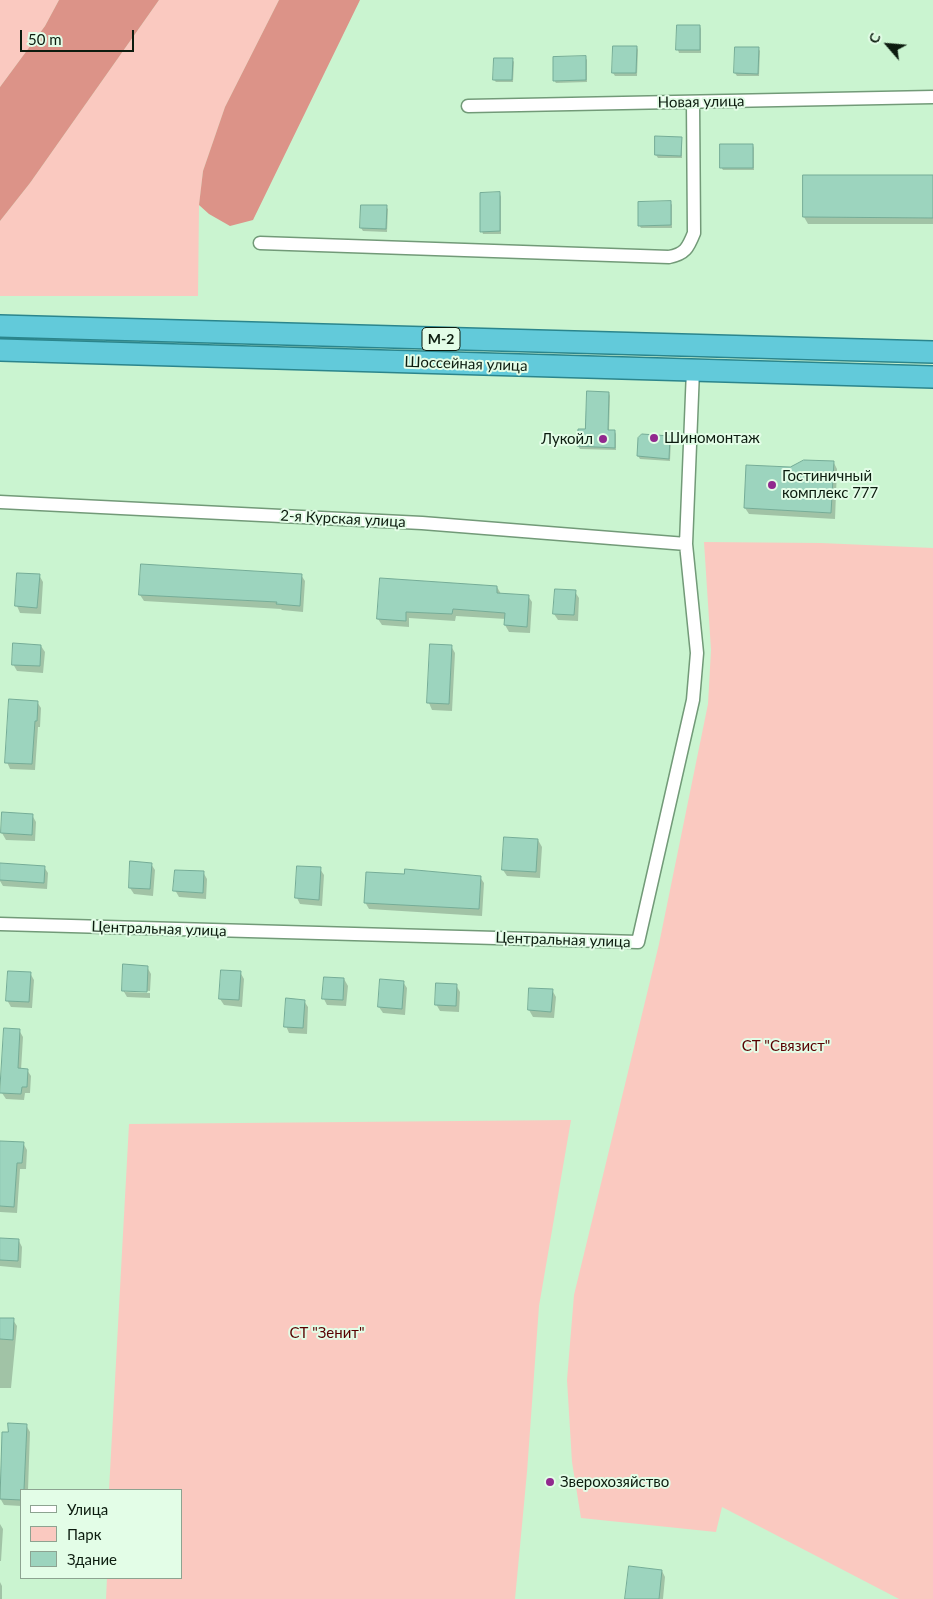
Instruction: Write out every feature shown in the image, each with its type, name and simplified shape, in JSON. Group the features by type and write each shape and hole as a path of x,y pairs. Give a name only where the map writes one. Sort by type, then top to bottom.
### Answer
{"highway":[{"name":"Шоссейная улица","path":"0,326 933,352"},
{"name":"Шоссейная улица","path":"0,350 933,376"}],"street":[{"name":"Новая улица","path":"468,106 933,97"},
{"path":"260,243 659,257 680,255 689,246 694,233 693,102"},
{"name":"Центральная улица","path":"0,924 638,942 693,700 697,653 686,544 693,370"},
{"name":"2-я Курская улица","path":"0,502 422,523 686,544"}],"green space":[{"path":"0,0 59,0 45,26 0,87"},
{"path":"159,0 279,0 225,107 203,171 199,206 198,296 0,296 0,221 30,183"},
{"name":"СТ \"Связист\"","path":"704,542 821,543 933,548 933,1599 899,1599 722,1507 716,1532 581,1518 572,1462 567,1380 574,1295 659,944 708,704 711,650"},
{"name":"СТ \"Зенит\"","path":"571,1120 539,1306 527,1472 515,1599 106,1599 107,1579 182,1579 182,1489 109,1489 129,1124"}],"shaded area":[{"path":"59,0 159,0 30,183 0,221 0,87 45,26"},
{"path":"279,0 360,0 253,220 230,226 209,214 199,205 203,171 225,107"}],"building":[{"path":"677,25 700,25 700,50 676,50"},
{"path":"613,46 637,46 636,73 612,73"},
{"path":"735,47 759,47 758,74 734,73"},
{"path":"586,56 586,80 553,81 553,57"},
{"path":"494,58 513,58 512,80 493,80"},
{"path":"655,136 682,137 681,156 655,155"},
{"path":"720,144 753,144 753,168 720,168"},
{"path":"803,175 933,175 933,218 803,217"},
{"path":"500,192 500,231 480,232 480,193"},
{"path":"671,201 671,225 638,226 638,202"},
{"path":"361,205 387,205 386,229 360,228"},
{"path":"587,391 609,392 608,430 615,430 615,448 577,446 578,429 585,429"},
{"path":"642,434 670,436 669,459 637,456 638,438"},
{"path":"804,460 834,461 831,513 744,508 746,465 790,467"},
{"path":"141,564 302,574 300,606 276,604 277,602 139,595"},
{"path":"17,573 40,574 37,608 15,606"},
{"path":"380,578 497,586 497,593 529,595 527,627 504,625 505,613 453,609 452,614 406,612 406,621 377,619"},
{"path":"555,589 576,590 574,615 553,614"},
{"path":"13,643 41,645 40,666 12,665"},
{"path":"430,644 452,645 449,704 427,703"},
{"path":"9,699 38,701 32,764 5,763"},
{"path":"2,812 33,814 32,835 1,833"},
{"path":"504,837 538,839 536,872 502,870"},
{"path":"130,861 152,863 150,889 129,888"},
{"path":"0,863 45,866 44,883 0,880"},
{"path":"297,866 321,867 319,900 295,898"},
{"path":"405,869 481,876 479,909 364,903 366,872 404,874"},
{"path":"175,870 204,871 203,893 173,891"},
{"path":"123,964 148,966 147,992 122,991"},
{"path":"221,970 241,971 239,1000 219,999"},
{"path":"8,971 31,972 29,1002 6,1001"},
{"path":"324,977 344,978 343,1000 322,999"},
{"path":"380,979 404,981 402,1009 378,1007"},
{"path":"436,983 457,984 456,1006 435,1005"},
{"path":"529,988 553,989 551,1012 528,1010"},
{"path":"286,998 305,1000 303,1028 284,1027"},
{"path":"4,1028 20,1029 18,1068 28,1069 27,1087 22,1087 21,1094 0,1093"},
{"path":"0,1141 24,1142 22,1163 17,1163 14,1207 0,1206"},
{"path":"0,1238 19,1239 18,1261 0,1260"},
{"path":"0,1318 14,1318 13,1340 0,1339"},
{"path":"8,1423 27,1424 24,1489 20,1489 20,1500 0,1499 2,1432 8,1432"},
{"path":"629,1566 662,1570 659,1599 625,1599"}],"place":[{"name":"Шиномонтаж","path":"654,438"},
{"name":"Лукойл","path":"603,439"},
{"name":"Гостиничный комплекс 777","path":"772,485"},
{"name":"Зверохозяйство","path":"550,1482"}]}
